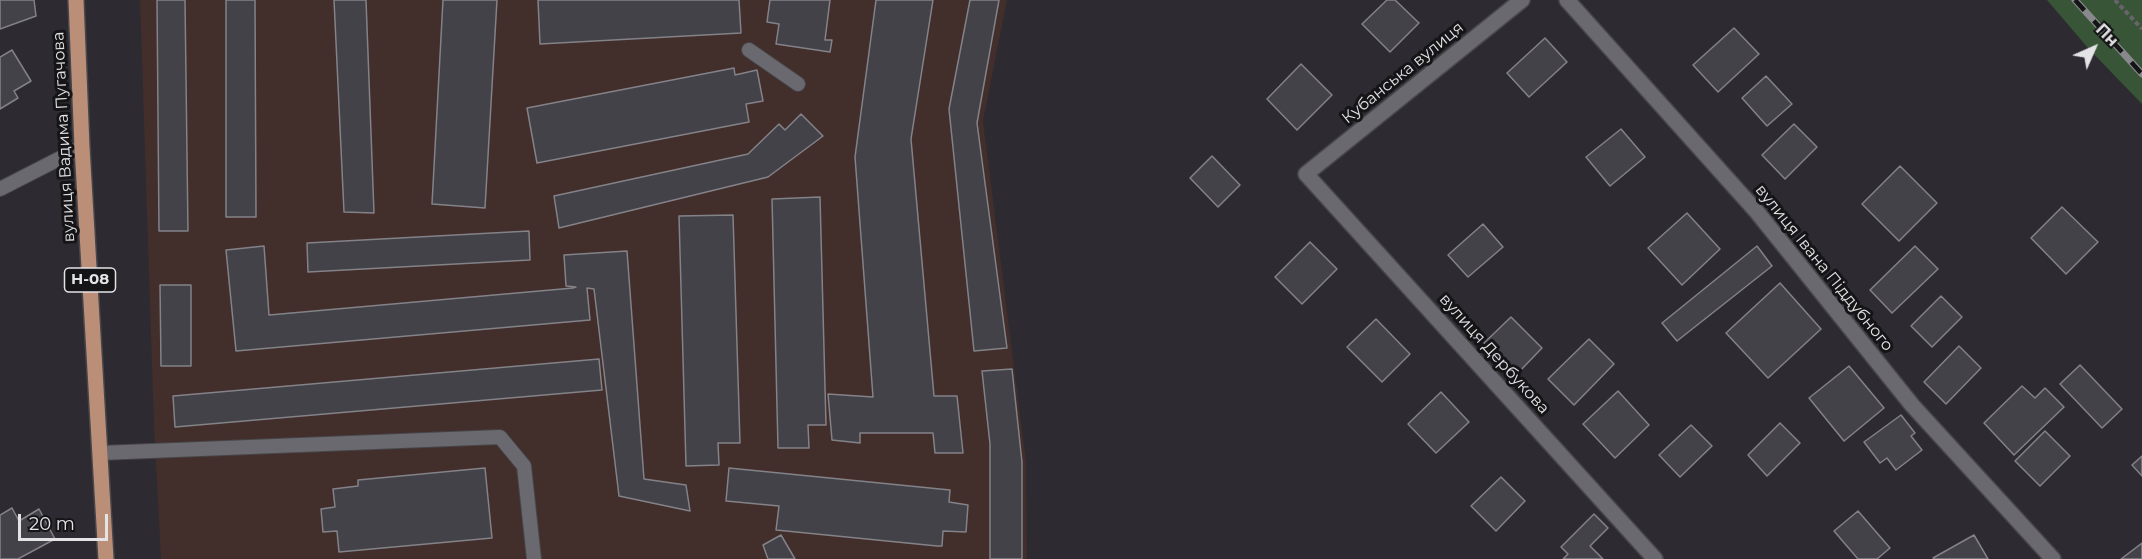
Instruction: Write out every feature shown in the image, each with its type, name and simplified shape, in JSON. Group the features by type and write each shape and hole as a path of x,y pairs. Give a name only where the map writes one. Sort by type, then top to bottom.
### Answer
{"main road":[{"name":"вулиця Вадима Пугачова","path":"76,0 82,147 106,559"}],"street":[{"name":"Кубанська вулиця","path":"1306,174 1522,0"},
{"name":"вулиця Івана Піддубного","path":"1567,0 1756,212 1912,405 2053,559"},
{"name":"вулиця Дербукова","path":"1306,174 1655,559"}],"lane":[{"path":"749,50 798,84"},
{"path":"0,189 82,147"},
{"path":"100,453 500,437 524,466 534,559"}],"path":[{"path":"2115,0 2142,28"}],"shaded area":[{"path":"140,0 1007,0 983,121 1026,462 1027,559 161,559 154,426"}],"green space":[{"path":"2047,0 2142,0 2142,104 2088,48"}],"building":[{"path":"0,0 34,0 36,16 0,29"},
{"path":"157,0 185,0 188,231 159,231"},
{"path":"226,0 255,0 256,217 226,217"},
{"path":"334,0 366,0 374,213 344,212"},
{"path":"443,0 497,0 485,208 432,204"},
{"path":"538,0 739,0 741,33 540,44"},
{"path":"770,0 830,0 825,40 832,40 830,52 776,44 779,24 767,22"},
{"path":"876,0 933,0 911,139 934,396 957,396 963,453 935,453 933,433 860,433 860,443 832,440 828,394 873,397 855,157"},
{"path":"970,0 999,0 977,123 1007,348 974,351 949,109"},
{"path":"1387,0 1395,0 1419,23 1390,52 1362,24"},
{"path":"1734,28 1759,54 1718,92 1693,65"},
{"path":"1545,38 1567,62 1529,97 1507,73"},
{"path":"12,50 31,81 14,91 18,98 0,109 0,57"},
{"path":"1301,64 1332,95 1297,130 1267,99"},
{"path":"734,68 735,75 757,70 763,101 746,104 749,122 537,163 527,108"},
{"path":"1766,76 1792,104 1767,126 1742,98"},
{"path":"801,114 823,136 768,177 559,228 554,196 748,154 779,124 785,130"},
{"path":"1794,124 1817,147 1785,179 1762,155"},
{"path":"1621,129 1645,157 1610,186 1586,157"},
{"path":"1212,156 1240,185 1218,207 1190,178"},
{"path":"1900,166 1937,203 1899,241 1862,204"},
{"path":"820,197 826,425 808,425 809,448 778,448 772,199"},
{"path":"2062,207 2098,242 2066,274 2031,238"},
{"path":"1687,213 1720,249 1682,285 1648,248"},
{"path":"733,215 740,443 718,443 719,465 686,466 679,216"},
{"path":"1483,224 1503,247 1468,277 1448,255"},
{"path":"529,231 530,260 308,272 307,243"},
{"path":"1310,242 1337,269 1302,304 1275,277"},
{"path":"264,246 269,315 573,288 576,287 566,286 564,255 627,251 644,479 686,485 690,511 619,496 594,289 587,288 590,320 236,351 226,250"},
{"path":"1757,246 1772,266 1677,341 1662,323"},
{"path":"1915,246 1938,269 1892,313 1870,290"},
{"path":"1780,283 1821,329 1768,378 1726,333"},
{"path":"160,285 191,285 191,366 161,366"},
{"path":"1941,296 1962,317 1932,347 1911,326"},
{"path":"1511,317 1542,348 1516,375 1484,343"},
{"path":"1376,319 1410,354 1382,382 1347,347"},
{"path":"1589,339 1614,364 1574,405 1548,379"},
{"path":"1959,346 1981,368 1946,404 1924,382"},
{"path":"599,359 602,390 175,427 173,396"},
{"path":"2080,365 2122,409 2102,428 2060,384"},
{"path":"1849,366 1884,408 1844,441 1809,398"},
{"path":"1012,369 1022,462 1022,559 990,559 990,444 982,371"},
{"path":"2022,386 2035,398 2045,388 2064,407 2014,455 1984,423"},
{"path":"1618,391 1649,425 1615,458 1583,424"},
{"path":"1441,392 1469,422 1436,453 1408,424"},
{"path":"1901,415 1915,433 1911,436 1922,450 1896,470 1887,458 1880,463 1864,442"},
{"path":"1780,423 1800,443 1767,476 1748,455"},
{"path":"1691,425 1712,446 1680,477 1659,455"},
{"path":"2045,431 2070,456 2040,486 2015,461"},
{"path":"2142,456 2142,476 2132,465"},
{"path":"485,468 492,538 339,552 337,531 323,532 321,509 335,507 333,489 358,486 358,480"},
{"path":"729,468 950,490 949,502 968,505 966,532 943,531 942,546 937,546 776,530 779,506 726,501"},
{"path":"1501,477 1525,501 1496,531 1471,506"},
{"path":"12,508 19,521 39,509 55,539 18,559 0,559 0,515"},
{"path":"1858,511 1890,548 1877,559 1858,559 1834,531"},
{"path":"1594,514 1608,528 1590,546 1603,559 1563,559 1568,554 1561,547"},
{"path":"781,535 795,559 768,559 763,545"},
{"path":"1974,535 1988,559 1933,558"},
{"path":"2142,543 2142,559 2121,559"}],"railway":[{"path":"2075,0 2142,74"}]}
